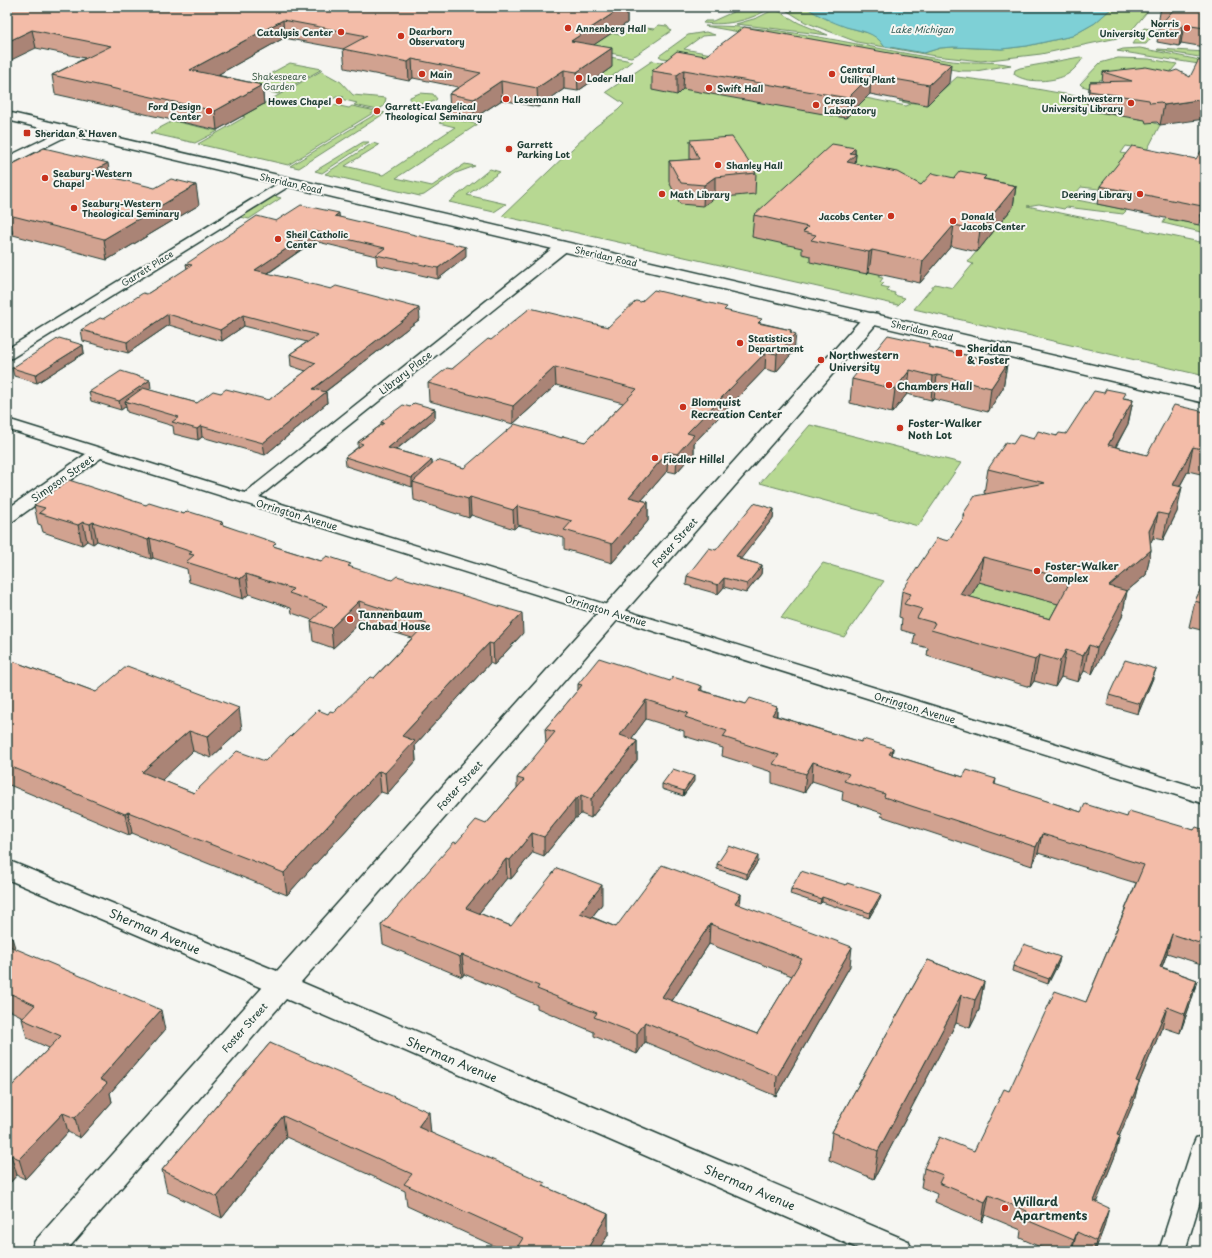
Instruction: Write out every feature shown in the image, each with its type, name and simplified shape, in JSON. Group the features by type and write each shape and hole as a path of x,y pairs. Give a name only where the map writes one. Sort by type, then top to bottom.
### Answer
{"street":[{"name":"Sheridan Road","path":"7,116 1205,397"},
{"path":"7,162 68,131"},
{"name":"Garrett Place","path":"7,355 287,182"},
{"name":"Library Place","path":"247,499 564,246"},
{"name":"Foster Street","path":"46,1251 872,318"},
{"name":"Orrington Avenue","path":"7,424 1205,798"},
{"name":"Simpson Street","path":"7,517 98,453"},
{"name":"Sherman Avenue","path":"7,869 282,984 897,1251"},
{"path":"1172,1251 1205,1145"}],"green space":[{"path":"744,7 772,7 748,19 721,24 703,23 705,21 713,21"},
{"path":"781,7 806,7 847,27 872,34 878,38 884,46 924,53 940,48 953,47 1002,49 1027,46 1072,36 1095,23 1113,7 1151,7 1127,36 1041,54 981,61 935,56 857,42 805,22"},
{"path":"775,9 799,23 828,35 736,24 757,18"},
{"path":"659,25 667,26 671,31 631,57 584,48 611,33 620,35 627,30 632,31 639,27 654,29"},
{"path":"705,26 765,29 825,38 945,60 1011,65 976,71 961,71"},
{"path":"1144,28 1157,30 1146,44 1132,44"},
{"path":"706,32 715,35 702,36 684,49 728,57 689,61 662,58 659,56 688,35"},
{"path":"1140,48 1205,61 1205,65 1117,51 1123,49"},
{"path":"566,49 632,61 610,78 600,76 611,67"},
{"path":"1157,50 1205,52 1205,58"},
{"path":"1080,57 1083,58 1072,71 1056,79 1033,81 1014,74 1015,70 1020,68"},
{"path":"1118,58 1149,59 1177,64 1156,89 1109,79 1099,80 1102,83 1093,89 1080,84 1100,63"},
{"path":"652,61 715,68 906,106 911,104 899,101 915,103 937,95 957,77 1003,83 1087,98 1160,125 1147,150 1126,146 1121,153 1142,157 1108,190 1081,187 1073,197 1077,200 1127,210 1123,214 1066,207 1064,209 1039,204 1027,206 1205,243 1205,376 914,309 935,284 953,288 973,264 968,262 1012,208 809,247 814,257 867,274 872,269 883,271 878,277 883,278 880,282 884,283 881,286 889,288 887,291 895,293 894,295 905,298 898,305 502,216 595,127 624,104 606,92"},
{"name":"Shakespeare Garden","path":"290,63 322,69 278,94 246,87"},
{"path":"321,71 341,82 353,95 386,98 384,106 378,110 354,105 357,103 341,99 344,97 338,96 326,103 349,108 352,106 376,111 288,165 198,144 245,117 242,116"},
{"path":"420,93 433,94 437,99 424,104 410,100 410,97"},
{"path":"379,112 385,113 299,168 290,166"},
{"path":"447,118 478,124 396,178 432,186 465,164 475,166 456,173 424,195 420,196 325,174 373,143 379,145 345,166 383,175 455,127 439,123"},
{"path":"173,121 218,131 195,143 150,133"},
{"path":"363,142 369,142 322,173 315,171"},
{"path":"490,169 500,172 467,195 506,204 494,212 449,202"},
{"path":"274,196 281,198 249,219 241,217"},
{"path":"1166,218 1205,226 1205,233 1163,223"},
{"path":"810,425 961,463 918,526 760,483"},
{"path":"823,563 884,581 844,637 781,618"},
{"path":"979,582 1066,606 1045,645 956,620"}],"water":[{"name":"Lake Michigan","path":"806,7 1113,7 1095,23 1072,36 1027,46 1002,49 953,47 940,48 924,53 884,46 872,35 830,21"}],"building":[{"path":"7,7 623,7 571,41 612,48 577,72 564,70 537,88 501,81 474,99 449,94 481,73 412,59 408,62 343,49 367,36 283,20 190,70 262,85 215,111 52,75 111,46 32,30 7,42"},
{"path":"1172,7 1205,7 1205,28 1161,24 1175,8"},
{"path":"744,27 951,64 929,85 871,75 848,98 684,70 677,75 652,71 677,51 705,56"},
{"path":"1205,60 1205,99 1164,105 1161,102 1150,103 1149,100 1089,91 1090,82 1132,81 1103,72 1146,67 1171,72 1177,70 1190,77 1198,61"},
{"path":"732,137 756,173 715,177 704,185 681,183 669,161 699,159 690,140"},
{"name":"Jacobs Center","path":"832,144 855,148 850,153 856,154 847,162 897,172 921,185 932,173 954,178 960,171 986,176 983,179 1016,186 980,230 954,225 923,261 872,250 869,252 811,240 816,235 803,232 808,227 754,215"},
{"path":"1205,145 1205,202 1202,206 1100,186 1132,146 1196,159"},
{"path":"44,148 108,163 91,172 155,188 171,179 196,185 104,239 9,215 7,216 7,165 11,165"},
{"path":"301,205 339,213 335,216 466,247 438,268 376,255 385,248 313,231 255,270 331,289 336,286 419,308 313,389 326,392 263,443 201,426 197,429 172,422 179,417 125,401 143,388 197,403 213,391 221,393 226,389 269,400 316,363 290,354 318,335 243,315 220,330 168,314 127,342 81,330 100,318 103,319 143,293 147,294 192,265 186,264 257,216 276,221"},
{"path":"654,290 727,307 724,310 762,319 758,323 791,330 790,332 796,334 777,354 766,352 687,433 694,435 677,454 668,452 629,497 648,502 612,544 564,530 572,521 517,506 513,510 470,497 468,499 413,482 437,460 464,468 515,424 562,438 563,436 585,442 637,389 555,367 513,406 428,383 447,368 452,369 488,339 491,340 530,308 608,327 636,301 641,302"},
{"path":"888,335 930,344 928,347 1007,364 991,388 910,370 895,389 852,379"},
{"path":"59,338 83,345 35,375 12,368"},
{"path":"121,371 150,380 119,401 89,392"},
{"path":"1106,389 1126,393 1123,398 1133,400 1108,445 1147,455 1174,405 1205,412 1205,450 1193,447 1173,485 1182,487 1168,515 1158,513 1149,531 1151,550 1109,586 1127,591 1097,648 1089,645 1083,656 1066,650 1060,661 1039,655 1035,660 931,630 935,623 917,618 922,609 904,604 911,594 902,591 937,538 948,541 965,516 963,514 975,496 1045,483 988,469 1006,442 1013,444 1019,435 1034,439 1038,431 1057,436 1059,433 1066,434 1094,391 1104,393","holes":["983,557 1071,580 1050,619 960,594"]},
{"path":"414,403 435,409 388,448 432,460 412,478 345,457 363,444 358,442 384,423 381,422 403,405 410,407"},
{"path":"69,480 146,505 149,503 184,514 187,511 222,522 220,524 276,543 273,546 321,561 327,556 351,564 348,566 392,580 397,576 522,613 493,644 489,643 402,736 415,741 385,773 379,771 284,873 128,812 125,814 7,765 7,659 96,692 127,666 239,708 207,737 189,731 142,772 194,793 237,751 265,761 318,710 328,714 330,711 334,712 370,677 374,678 427,623 359,601 331,628 311,621 327,606 289,593 293,589 246,574 240,579 186,562 194,555 189,554 192,552 150,538 148,540 93,522 90,524 83,522 78,525 39,513 45,508 34,505"},
{"path":"754,503 774,509 736,556 740,557 739,559 762,565 747,584 724,578 718,585 687,576 709,548 716,550"},
{"path":"1205,580 1205,604 1195,601"},
{"path":"599,658 670,681 673,677 702,686 699,690 746,704 750,698 777,707 772,715 861,742 863,739 893,748 889,754 963,777 967,770 996,779 994,784 1081,812 1085,804 1127,817 1129,811 1194,830 1196,827 1205,830 1205,945 1172,934 1160,967 1197,980 1185,1014 1167,1007 1136,1081 1139,1082 1117,1135 1120,1136 1094,1201 1109,1208 1096,1241 1077,1232 1074,1240 1024,1219 1027,1211 989,1195 985,1202 939,1183 943,1175 924,1168 939,1137 974,1151 1004,1089 1009,1091 1055,991 1086,1002 1144,865 1042,834 1036,847 884,797 885,794 844,781 849,774 813,762 806,774 773,764 779,755 723,737 727,731 685,717 688,713 646,700 620,735 637,741 591,799 581,795 575,799 544,837 532,833 510,860 506,859 466,908 511,926 557,868 602,885 580,913 616,927 662,865 741,894 735,903 852,947 777,1076 645,1022 637,1034 594,1017 597,1013 537,989 539,986 462,955 460,957 381,925 454,842 456,843 476,820 486,824 524,780 517,778 555,732 545,729 582,685 578,684","holes":["710,924 802,959 757,1034 662,997"]},
{"path":"1125,660 1156,669 1140,704 1109,695"},
{"path":"673,769 694,776 684,791 662,784"},
{"path":"729,846 758,856 747,874 717,864"},
{"path":"801,871 881,894 870,913 822,897 821,899 791,889"},
{"path":"7,935 12,938 7,943"},
{"path":"1024,944 1060,957 1049,979 1013,966"},
{"path":"7,945 161,1010 100,1079 107,1083 75,1118 63,1113 19,1159 11,1155 7,1159 7,1091 61,1036 22,1019 35,1005 7,992"},
{"path":"928,960 984,982 975,1000 961,995 878,1151 832,1132"},
{"path":"270,1043 429,1112 418,1127 545,1183 543,1186 608,1214 586,1251 515,1251 523,1238 404,1184 412,1174 283,1116 217,1197 162,1170"}],"place":[{"name":"Annenberg Hall","path":"568,28"},
{"name":"Norris University Center","path":"1187,28"},
{"name":"Catalysis Center","path":"341,32"},
{"name":"Dearborn Observatory","path":"401,36"},
{"name":"Main","path":"422,74"},
{"name":"Central Utility Plant","path":"832,74"},
{"name":"Loder Hall","path":"579,78"},
{"name":"Swift Hall","path":"709,88"},
{"name":"Lesemann Hall","path":"506,99"},
{"name":"Howes Chapel","path":"339,101"},
{"name":"Northwestern University Library","path":"1131,103"},
{"name":"Cresap Laboratory","path":"816,105"},
{"name":"Ford Design Center","path":"209,111"},
{"name":"Garrett-Evangelical Theological Seminary","path":"377,111"},
{"name":"Sheridan & Haven","path":"27,133"},
{"name":"Garrett Parking Lot","path":"509,149"},
{"name":"Shanley Hall","path":"718,165"},
{"name":"Seabury-Western Chapel","path":"45,178"},
{"name":"Math Library","path":"662,194"},
{"name":"Deering Library","path":"1140,194"},
{"name":"Seabury-Western Theological Seminary","path":"74,208"},
{"name":"Jacobs Center","path":"891,216"},
{"name":"Donald Jacobs Center","path":"953,221"},
{"name":"Sheil Catholic Center","path":"278,239"},
{"name":"Statistics Department","path":"740,343"},
{"name":"Sheridan & Foster","path":"959,353"},
{"name":"Northwestern University","path":"821,360"},
{"name":"Chambers Hall","path":"889,385"},
{"name":"Blomquist Recreation Center","path":"683,407"},
{"name":"Foster-Walker Noth Lot","path":"900,428"},
{"name":"Fiedler Hillel","path":"655,458"},
{"name":"Foster-Walker Complex","path":"1037,571"},
{"name":"Tannenbaum Chabad House","path":"350,619"},
{"name":"Willard Apartments","path":"1005,1208"}]}
